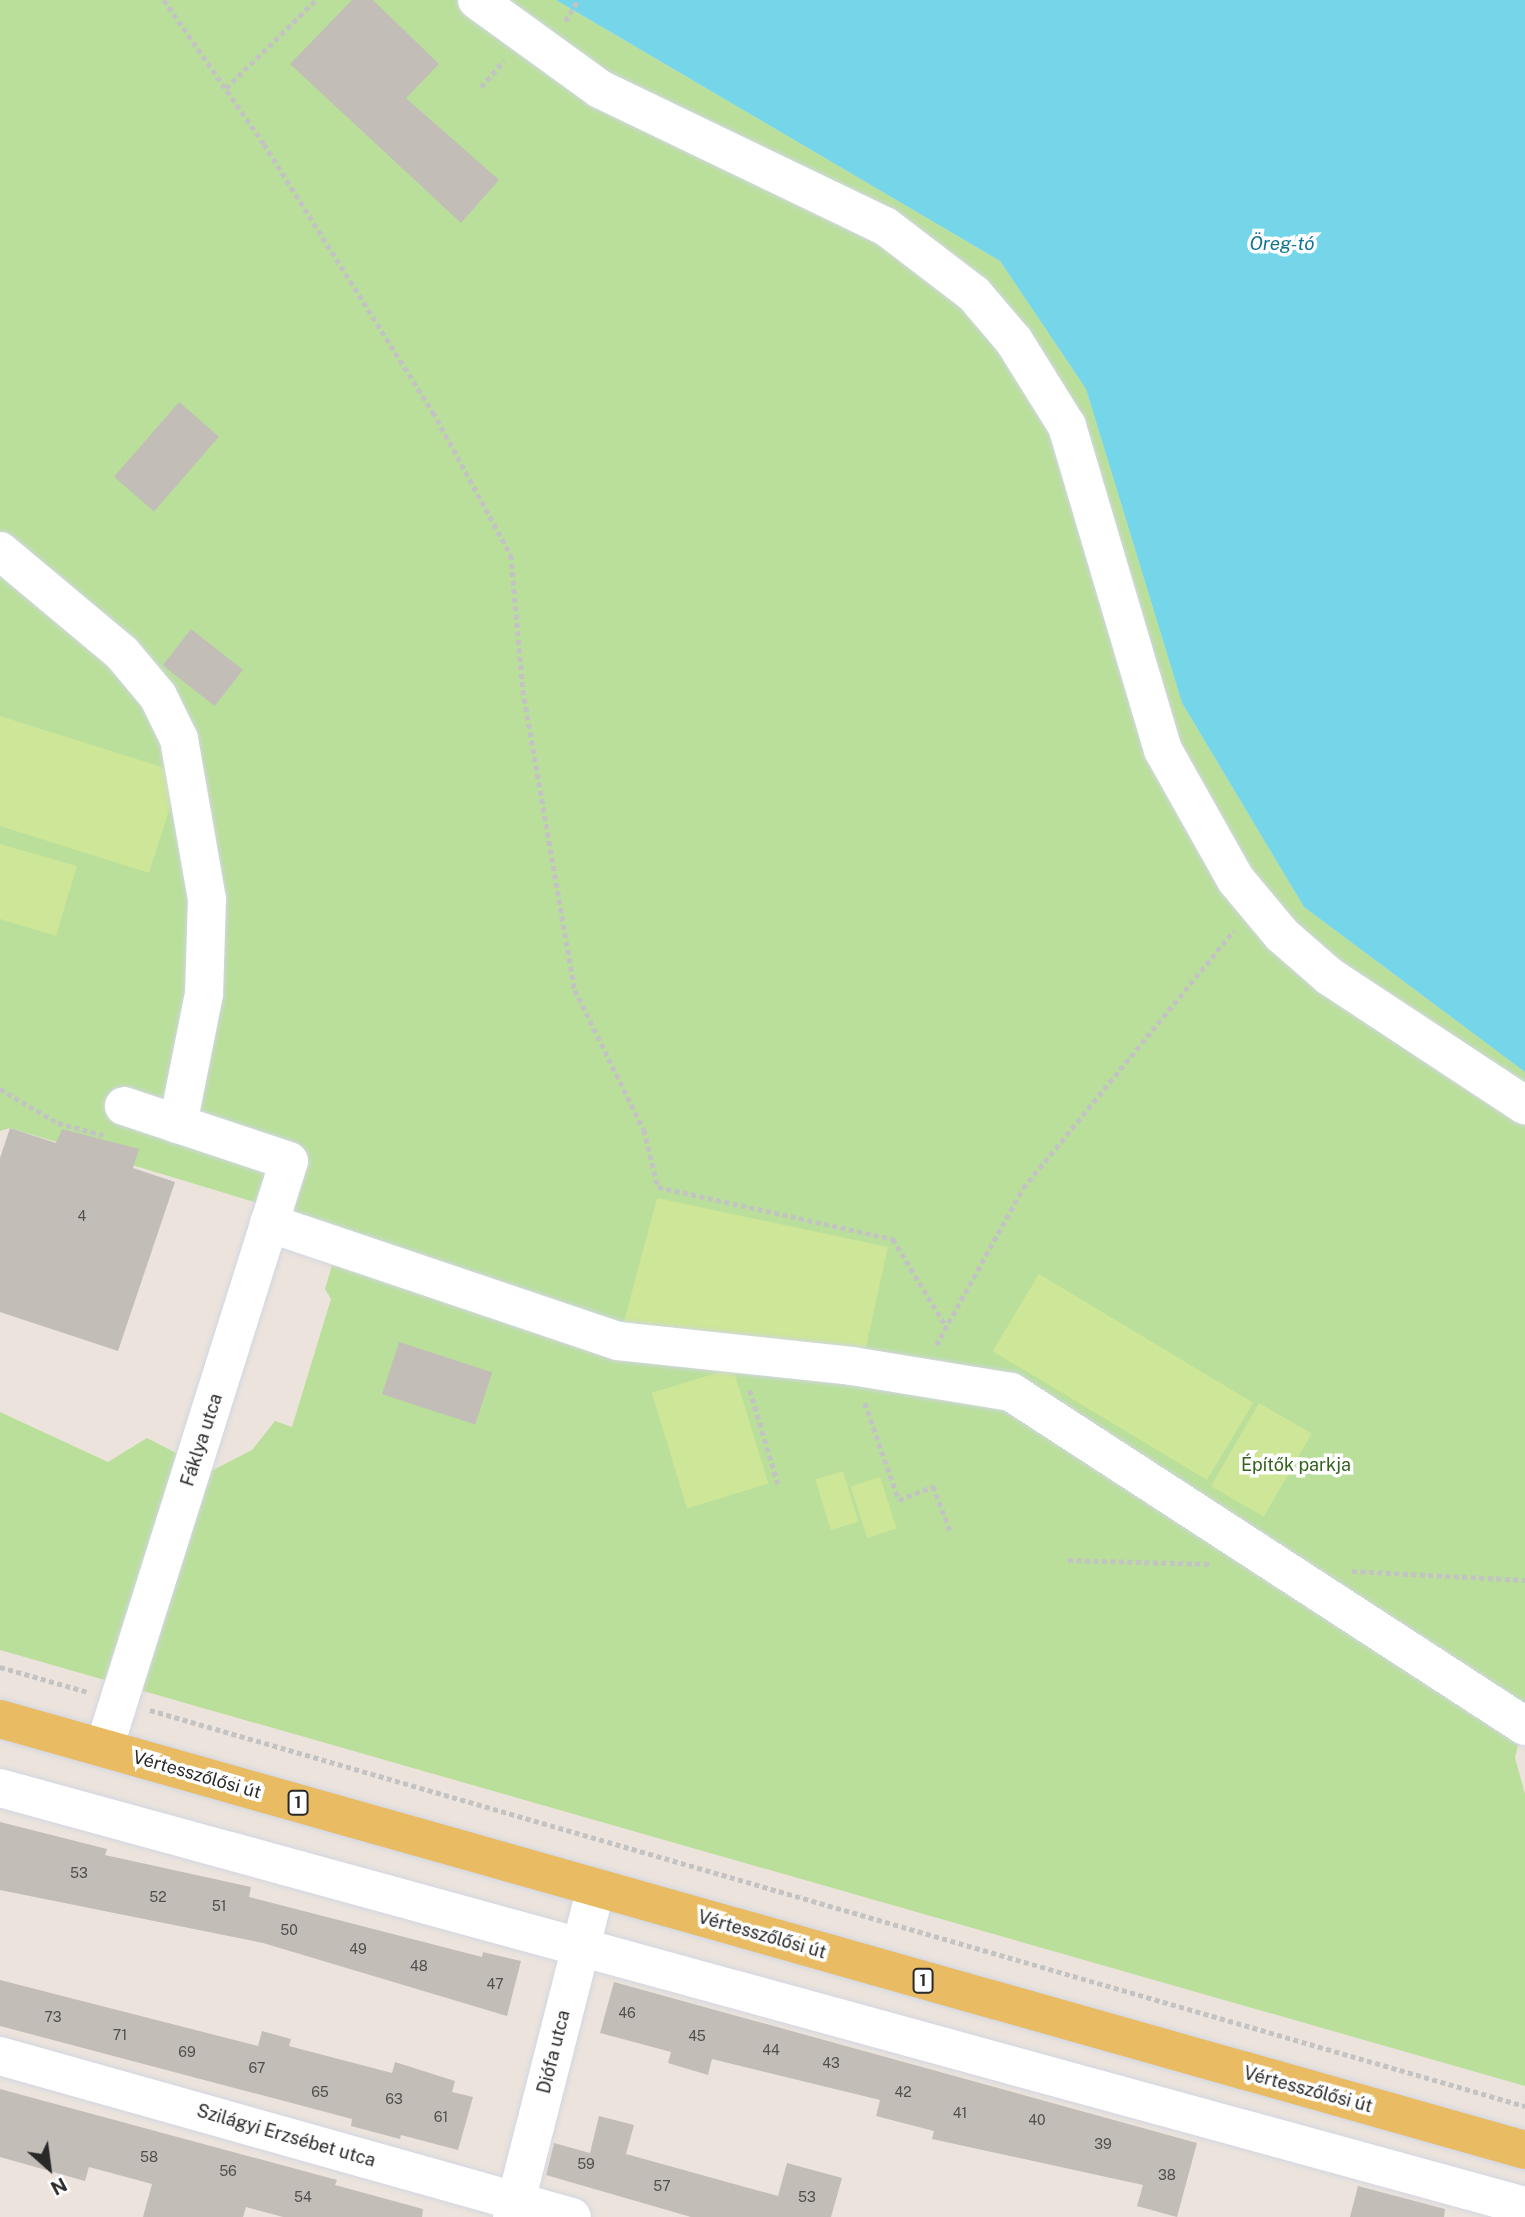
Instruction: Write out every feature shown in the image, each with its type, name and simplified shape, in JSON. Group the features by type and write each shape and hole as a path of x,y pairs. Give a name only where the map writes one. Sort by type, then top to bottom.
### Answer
{"main road":[{"name":"Vértesszőlősi út","path":"0,1719 1525,2150"}],"street":[{"path":"477,0 600,89 885,226 949,271 993,315 1067,426 1163,750 1199,823 1255,905 1329,976 1525,1105"},
{"path":"0,551 130,662 158,695 179,738 207,912 204,993 178,1124 124,1106"},
{"name":"Fáklya utca","path":"104,1748 269,1223 274,1156 178,1124"},
{"path":"269,1223 618,1341 852,1366 1011,1392 1525,1726"},
{"path":"0,1788 1525,2206"},
{"name":"Diófa utca","path":"514,2209 596,1888"},
{"name":"Szilágyi Erzsébet utca","path":"0,2056 514,2209 572,2217"}],"path":[{"path":"164,0 226,88 433,412 511,555 527,716 575,990 645,1130 658,1187 893,1239 946,1326"},
{"path":"226,88 316,0"},
{"path":"920,1376 1023,1188 1255,905"},
{"path":"740,1355 778,1484"},
{"path":"852,1366 899,1500 933,1486 951,1533"},
{"path":"0,1667 1525,2106"}],"green space":[{"name":"Építők parkja","path":"0,0 556,0 1000,261 1086,389 1182,703 1304,907 1525,1072 1525,1715 1515,1758 1525,1794 1525,2086 0,1650 0,1412 108,1462 147,1438 211,1471 252,1450 275,1421 292,1427 331,1299 325,1289 343,1229 10,1128 0,1131"},
{"path":"0,716 181,773 149,873 0,826"},
{"path":"0,844 77,866 56,936 0,919"},
{"path":"657,1198 888,1247 863,1360 622,1329"},
{"path":"1039,1274 1253,1403 1207,1480 993,1351"},
{"path":"733,1368 768,1484 687,1509 652,1393"},
{"path":"1259,1403 1312,1434 1264,1517 1211,1486"},
{"path":"843,1471 858,1522 831,1530 815,1479"},
{"path":"880,1477 897,1528 867,1538 851,1487"}],"water":[{"name":"Öreg-tó","path":"556,0 1525,0 1525,1072 1304,907 1182,703 1086,389 1000,261"}],"building":[{"path":"352,0 373,0 439,64 406,98 499,180 461,223 290,64"},
{"path":"179,402 219,437 154,511 114,477"},
{"path":"191,629 243,670 215,706 163,665"},
{"path":"10,1128 56,1143 62,1129 139,1149 133,1168 175,1182 118,1351 0,1312 0,1158"},
{"path":"399,1342 492,1372 475,1425 382,1394"},
{"path":"0,1822 107,1849 105,1855 251,1887 249,1897 482,1957 483,1952 521,1961 507,2016 263,1943 0,1890"},
{"path":"0,1980 258,2046 262,2031 291,2039 289,2046 392,2073 395,2062 455,2081 452,2092 473,2097 458,2150 401,2135 400,2139 351,2126 352,2119 0,2026"},
{"path":"614,1982 1197,2143 1177,2217 1137,2206 1143,2185 932,2139 934,2131 876,2116 880,2100 712,2059 708,2075 668,2063 671,2052 600,2033"},
{"path":"0,2089 337,2180 335,2185 423,2209 422,2217 283,2217 246,2207 243,2217 143,2217 152,2184 89,2167 85,2181 0,2157"},
{"path":"599,2116 634,2125 626,2154 778,2196 787,2163 842,2178 831,2217 691,2217 546,2175 554,2143 590,2153"},
{"path":"1358,2186 1445,2209 1444,2217 1350,2217"}]}
